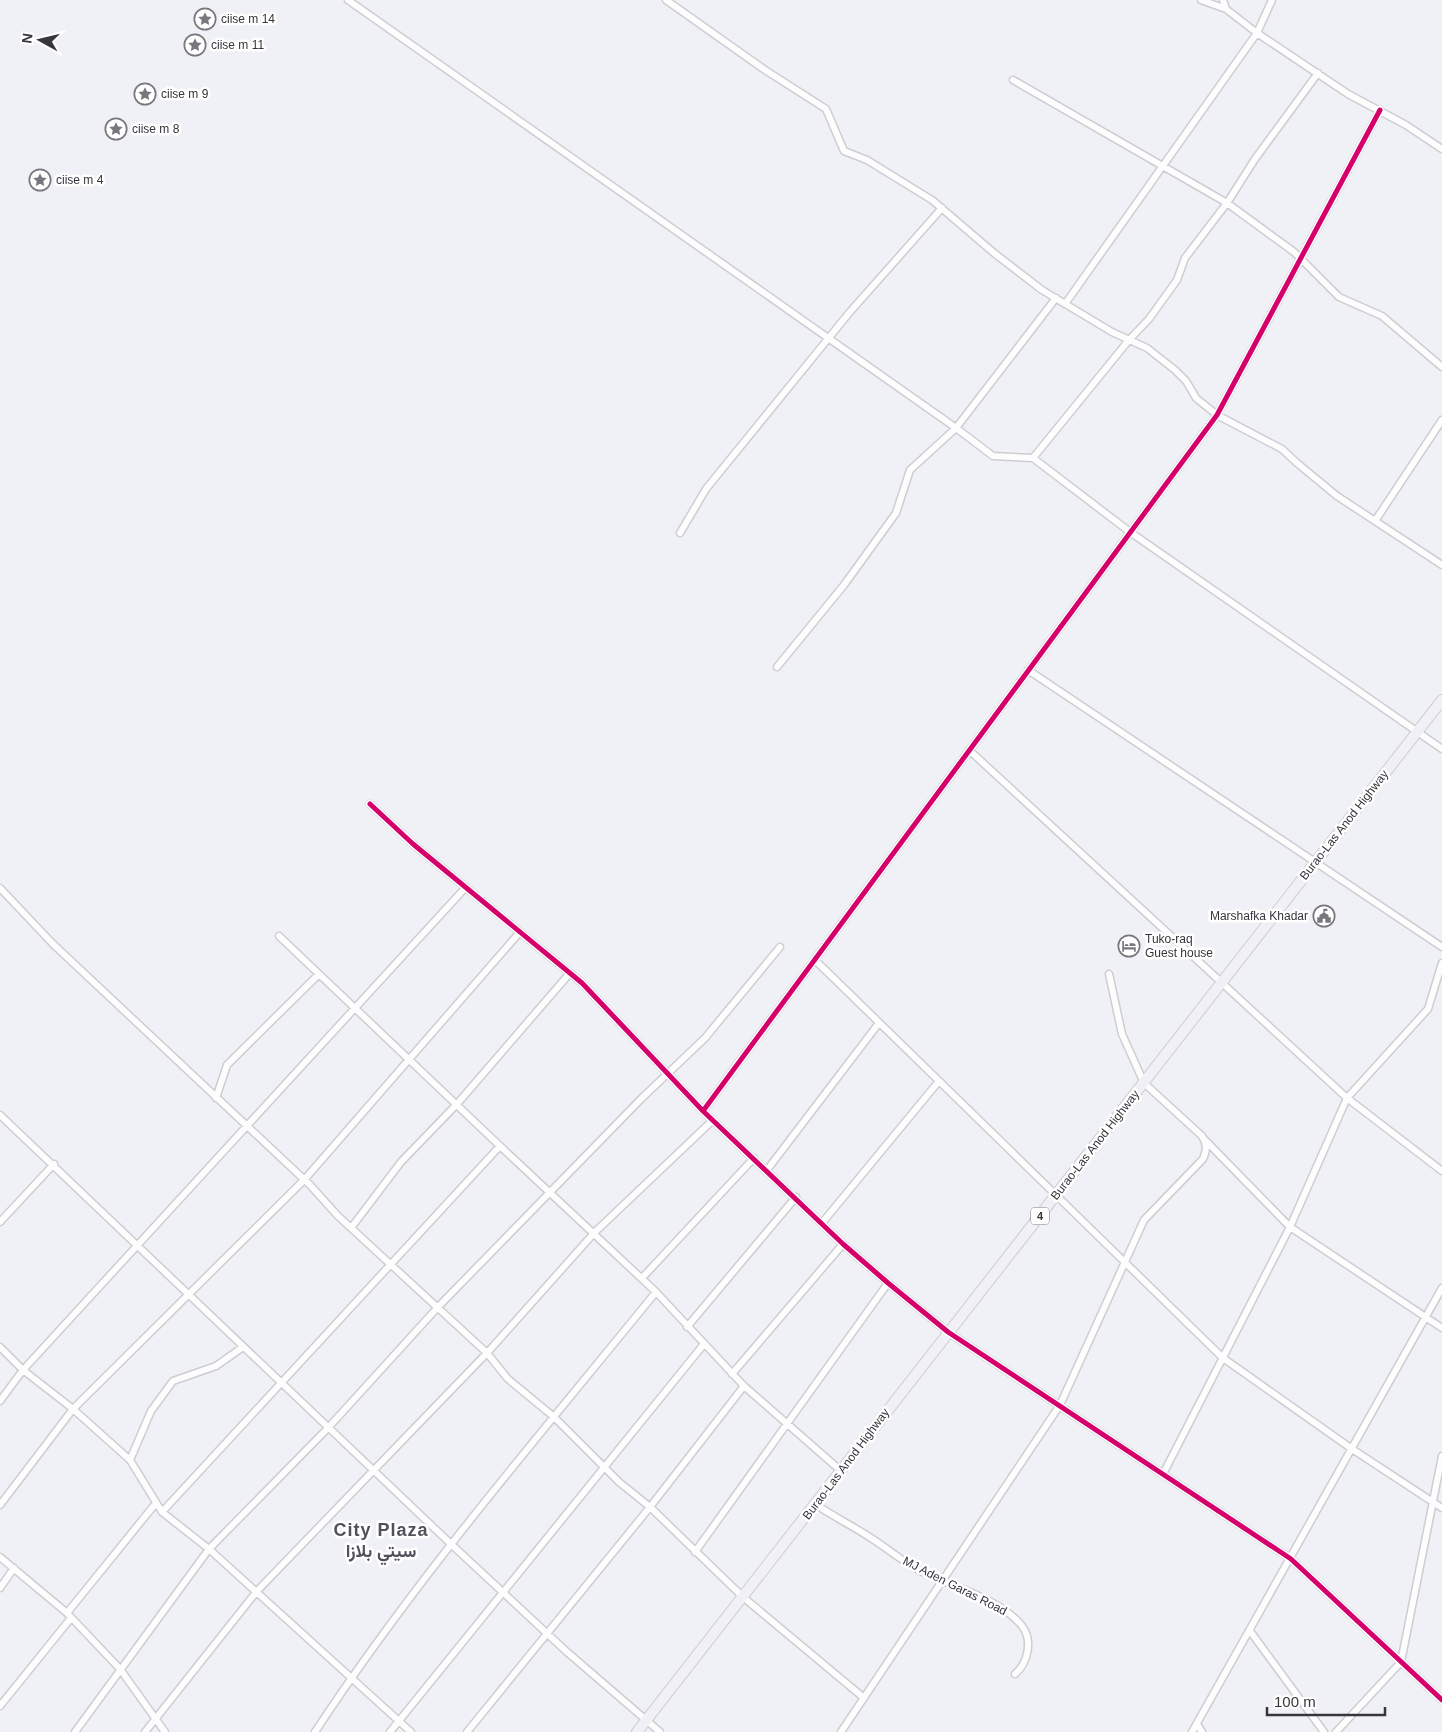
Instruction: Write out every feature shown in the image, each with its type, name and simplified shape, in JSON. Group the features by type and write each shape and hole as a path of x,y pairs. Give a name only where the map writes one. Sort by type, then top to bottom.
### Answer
{"highway":[{"name":"Burao-Las Anod Highway","path":"637,1732 1442,700"}],"street":[{"path":"348,0 829,338 993,456 1033,458 1130,532 1442,749"},
{"path":"666,0 765,70 826,109 844,151 867,160 932,200 994,253 1056,298 1146,348 1175,370 1186,381 1196,398 1216,415 1282,449 1297,464 1337,496 1442,565"},
{"path":"1201,0 1226,9 1348,94 1406,125 1442,149"},
{"path":"1222,0 1226,9"},
{"path":"1066,304 1257,32 1272,0"},
{"path":"1033,458 1129,340 1149,319 1177,280 1185,258 1227,203 1255,159 1318,73"},
{"path":"1013,80 1227,203 1300,258 1339,296 1382,316 1442,367"},
{"path":"703,1111 1216,415 1380,110"},
{"path":"680,534 706,489 897,257 942,208"},
{"path":"777,667 844,585 896,513 910,470 956,428 1056,298"},
{"path":"1375,520 1442,420"},
{"path":"1028,670 1442,947"},
{"path":"969,750 1347,1098 1442,1171"},
{"path":"370,804 413,844 582,983 703,1111 796,1197 843,1244 888,1283 948,1332 1290,1558 1442,1700"},
{"path":"0,888 53,944 304,1180 351,1228 487,1353 508,1379 554,1418 650,1507 743,1597 864,1698"},
{"path":"0,1401 23,1370 466,888"},
{"path":"0,1505 73,1409 304,1180 520,932"},
{"path":"279,936 500,1146 595,1232 656,1292 744,1386 840,1470"},
{"path":"74,1732 209,1549 328,1428 438,1307 550,1192 705,1038 780,947"},
{"path":"814,960 1223,1358 1352,1449 1442,1508"},
{"path":"1163,1474 1290,1227 1347,1098 1428,1009 1442,963"},
{"path":"351,1228 401,1162 457,1104 570,973"},
{"path":"216,1098 227,1065 319,974"},
{"path":"1110,974 1122,1034 1144,1083 1202,1136 1290,1227 1442,1328"},
{"path":"767,1170 879,1023"},
{"path":"822,1223 939,1081"},
{"path":"0,1115 54,1164 328,1428 376,1470 452,1545 646,1722 660,1732"},
{"path":"145,1732 257,1591 487,1353 595,1232 713,1120"},
{"path":"841,1732 1060,1405 1144,1220 1203,1159 1207,1148 1202,1136"},
{"path":"162,1512 500,1146"},
{"path":"642,1278 754,1158"},
{"path":"0,1222 54,1164"},
{"path":"688,1327 796,1197"},
{"path":"732,1374 843,1244"},
{"path":"695,1552 888,1283"},
{"path":"1192,1732 1442,1288"},
{"path":"315,1732 352,1676 452,1545 656,1292"},
{"path":"390,1732 606,1468 704,1344"},
{"path":"0,1346 23,1370 73,1409 130,1460 162,1512 209,1549 257,1591 411,1732"},
{"path":"130,1460 151,1411 173,1381 216,1366 243,1347"},
{"path":"467,1732 650,1507 744,1386"},
{"path":"1336,1732 1401,1662 1442,1456"},
{"path":"0,1706 156,1503"},
{"name":"MJ Aden Garas Road","path":"815,1504 873,1539 913,1567 941,1582 994,1604 1010,1614 1022,1626 1028,1642 1025,1662 1015,1674"},
{"path":"0,1556 69,1615 120,1668 165,1732"},
{"path":"0,1588 14,1568"},
{"path":"1250,1631 1324,1732"},
{"path":"1197,1724 1202,1732"}],"cycle path":[{"path":"703,1111 1217,415 1380,110"},
{"path":"370,804 413,844 582,983 703,1111 843,1244 888,1283 948,1332 1291,1559 1442,1700"}],"place":[{"name":"ciise m 14","path":"205,19"},
{"name":"ciise m 11","path":"195,45"},
{"name":"ciise m 9","path":"145,94"},
{"name":"ciise m 8","path":"116,129"},
{"name":"ciise m 4","path":"40,180"},
{"name":"Marshafka Khadar","path":"1324,916"},
{"name":"Tuko-raq Guest house","path":"1129,946"}],"district":[{"name":"City Plaza سيتي بلازا","path":"381,1540"}]}
